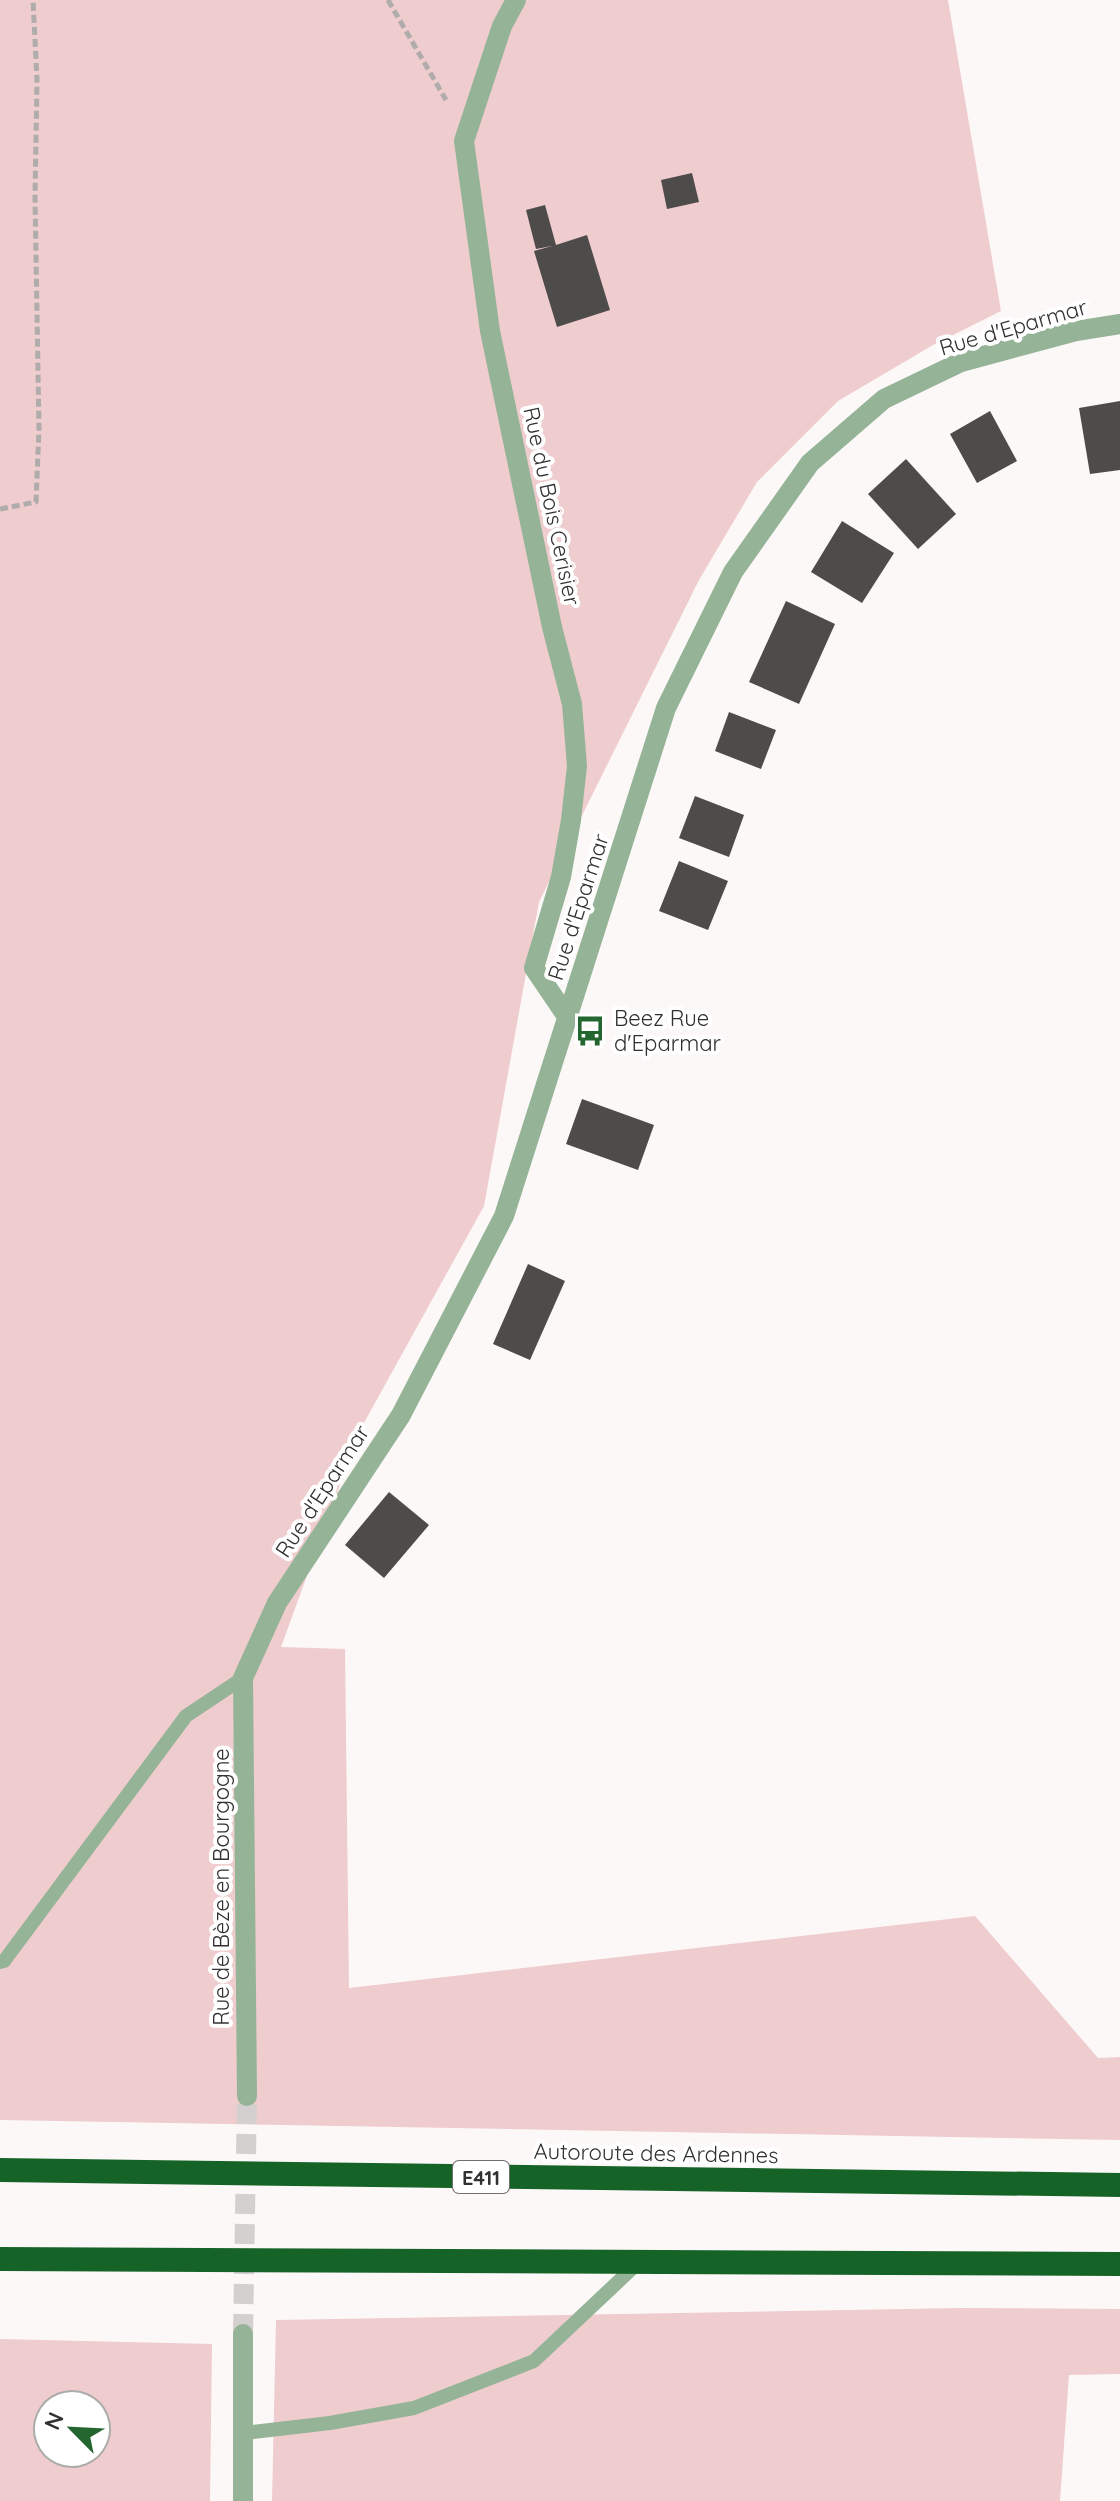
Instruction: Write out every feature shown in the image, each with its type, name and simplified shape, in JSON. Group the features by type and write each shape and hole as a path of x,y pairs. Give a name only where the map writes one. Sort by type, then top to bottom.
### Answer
{"highway":[{"name":"Autoroute des Ardennes","path":"0,2170 1120,2185"},
{"path":"0,2259 1120,2264"}],"street":[{"name":"Rue du Bois Cerisier","path":"516,0 502,26 464,141 490,331 552,627 572,704 577,766 571,820 561,877 534,968 568,1018"},
{"name":"Rue d'Eparmar","path":"243,1678 277,1603 401,1415 504,1216 666,708 733,572 810,463 884,399 961,362 1076,331 1120,324"},
{"name":"Rue de Bèze en Bourgogne","path":"243,1678 247,2096"},
{"path":"243,2334 243,2501"}],"lane":[{"path":"0,1962 4,1961 186,1716 243,1678"},
{"path":"244,2433 330,2423 414,2408 534,2361 639,2262"}],"path":[{"path":"0,509 36,502 39,429 35,197 37,80 33,0"},
{"path":"388,0 459,122 464,141"}],"shaded area":[{"path":"0,0 948,0 1001,311 933,345 838,401 757,482 699,580 539,902 484,1206 360,1430 281,1647 345,1649 349,1988 975,1916 1098,2058 1120,2057 1120,2140 0,2120"},
{"path":"961,2308 1120,2309 1120,2374 1069,2375 1060,2501 272,2501 276,2320"},
{"path":"0,2339 212,2344 210,2501 0,2501"}],"building":[{"path":"692,173 699,202 667,209 661,180"},
{"path":"545,205 556,245 587,235 610,310 557,327 534,251 552,246 536,249 526,210"},
{"path":"1120,401 1120,470 1090,474 1079,408"},
{"path":"990,411 1017,461 977,483 950,434"},
{"path":"906,459 956,514 918,549 868,494"},
{"path":"842,521 894,553 862,603 811,572"},
{"path":"786,601 835,624 799,704 749,682"},
{"path":"729,712 776,730 761,769 715,751"},
{"path":"695,796 744,815 729,857 679,838"},
{"path":"679,861 728,881 708,930 659,911"},
{"path":"582,1099 654,1125 638,1170 566,1144"},
{"path":"528,1264 565,1281 530,1360 493,1344"},
{"path":"389,1492 429,1525 384,1578 345,1545"}],"tunnel":[{"path":"243,2334 247,2096"}],"place":[{"name":"Beez Rue d'Eparmar","path":"590,1031"}]}
